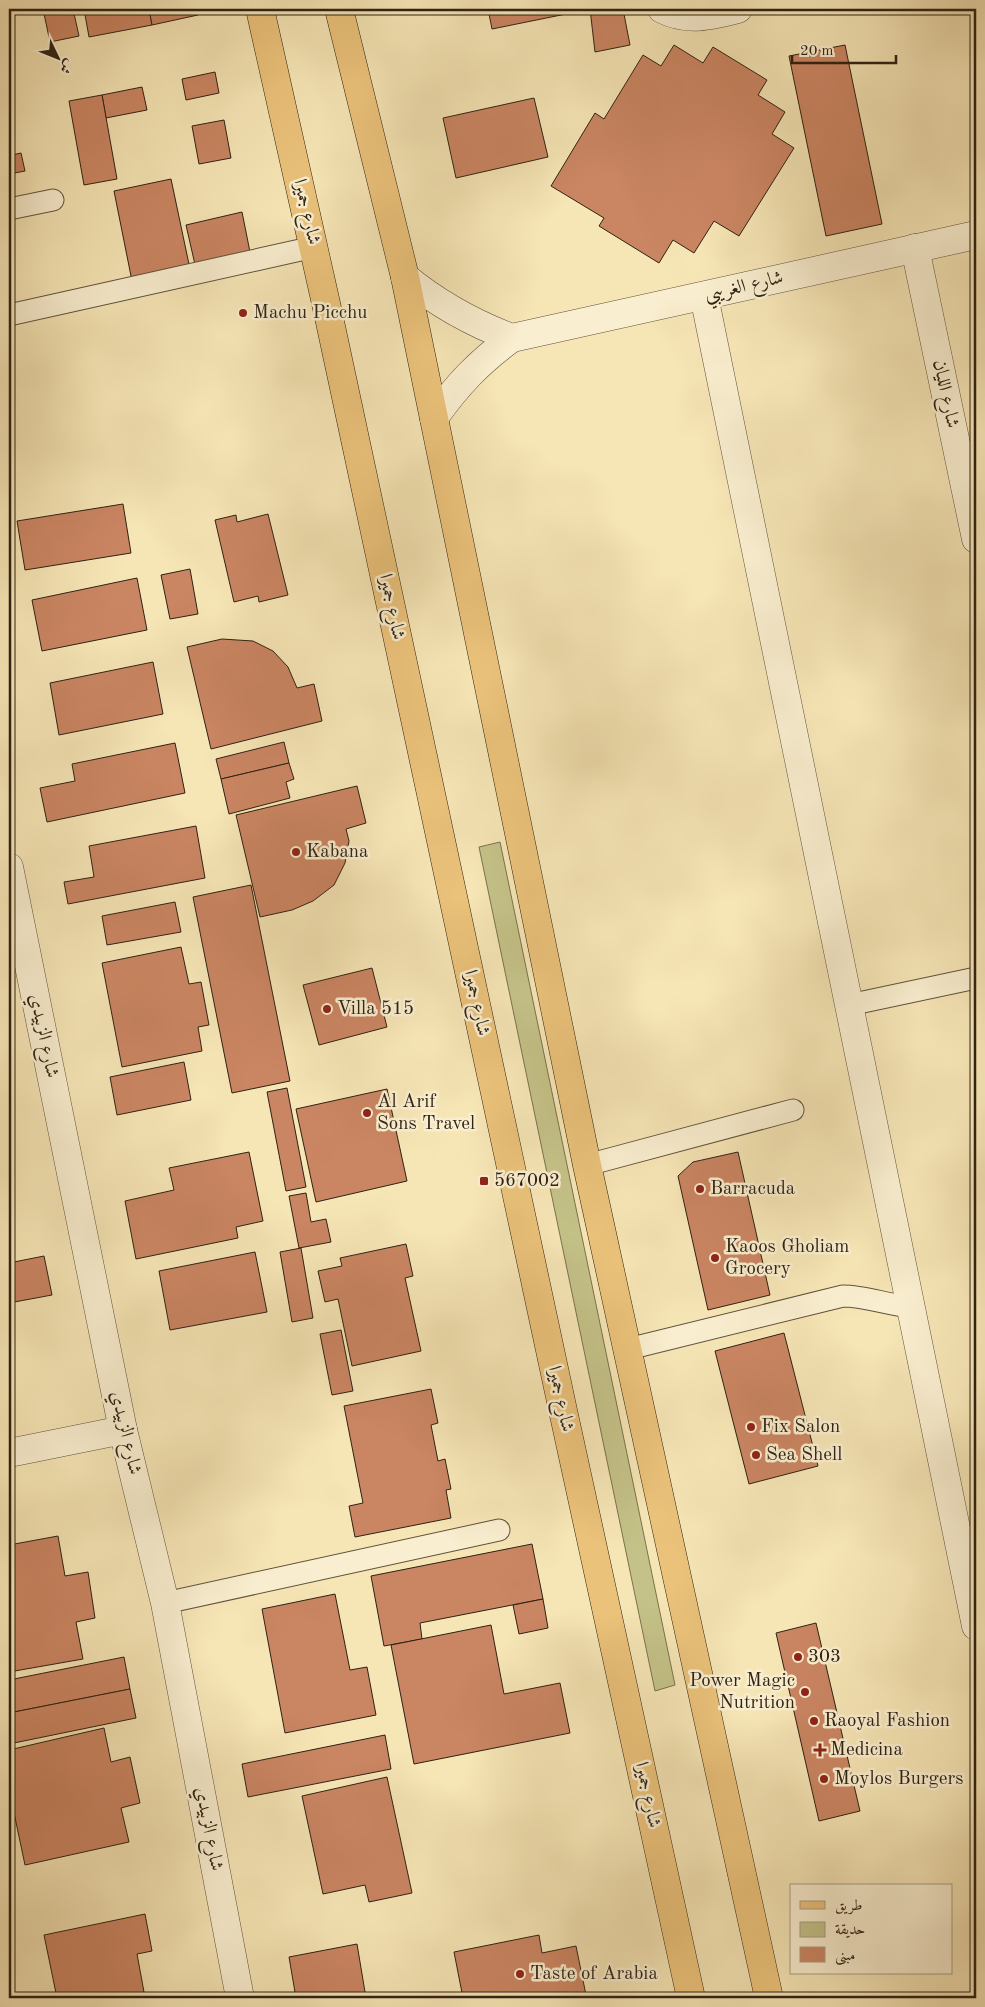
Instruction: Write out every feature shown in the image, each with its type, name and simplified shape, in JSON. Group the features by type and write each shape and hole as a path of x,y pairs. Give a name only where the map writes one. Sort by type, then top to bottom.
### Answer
{"main road":[{"name":"شارع جميرا","path":"260,9 314,247 562,1406 691,1998"},
{"path":"339,9 405,277 587,1165 769,1998"}],"street":[{"path":"662,9 688,18 738,9"},
{"name":"شارع الغريبي","path":"434,418 468,374 512,338 976,235"},
{"name":"شارع الليان","path":"915,248 976,539"},
{"path":"405,277 455,313 482,327 512,338"},
{"path":"704,296 976,1626"},
{"name":"شارع الزبيدي","path":"9,867 124,1430 165,1602 240,1998"},
{"path":"9,1453 124,1430"}],"lane":[{"path":"9,209 53,200"},
{"path":"9,315 314,247"},
{"path":"849,1005 976,978"},
{"path":"587,1165 793,1110"},
{"path":"628,1349 844,1296 911,1307"},
{"path":"165,1602 499,1530"}],"green space":[{"path":"500,842 675,1685 655,1691 479,847"}],"building":[{"path":"43,9 73,9 79,36 50,42"},
{"path":"84,9 149,9 152,25 89,37"},
{"path":"149,9 197,9 198,15 152,25"},
{"path":"488,9 575,9 576,12 492,29"},
{"path":"590,9 623,9 630,45 595,52"},
{"path":"674,45 703,63 713,47 767,80 758,95 785,112 772,134 794,148 739,236 714,221 694,253 673,240 659,263 599,226 604,218 551,186 595,113 604,119 643,55 661,66"},
{"path":"845,45 882,224 826,236 789,56"},
{"path":"215,72 219,93 186,100 182,79"},
{"path":"142,87 147,110 106,118 102,95"},
{"path":"102,95 117,179 84,185 69,101"},
{"path":"534,98 548,157 456,178 443,118"},
{"path":"224,120 231,158 199,164 192,126"},
{"path":"9,137 12,155 21,153 25,171 9,174"},
{"path":"171,179 190,269 132,281 114,191"},
{"path":"242,212 251,257 196,269 186,225"},
{"path":"123,504 131,553 25,570 17,521"},
{"path":"268,514 288,595 259,602 258,596 234,602 215,520 236,515 237,522"},
{"path":"190,569 198,614 170,619 161,575"},
{"path":"137,578 147,630 42,651 32,600"},
{"path":"222,639 253,641 273,651 288,667 297,688 314,684 322,721 211,749 187,647"},
{"path":"153,662 163,714 59,735 50,683"},
{"path":"284,742 289,763 221,779 216,759"},
{"path":"175,743 185,793 47,822 40,788 75,781 72,764"},
{"path":"289,763 294,779 286,782 290,798 229,814 221,779"},
{"name":"Kabana","path":"357,786 366,823 346,829 349,841 345,863 334,885 313,901 292,910 260,917 236,815"},
{"path":"196,826 205,878 68,904 64,882 94,877 89,846"},
{"path":"251,885 290,1081 232,1093 193,897"},
{"path":"175,902 181,932 107,945 102,916"},
{"path":"181,947 189,984 201,982 209,1025 198,1027 202,1051 122,1067 102,963"},
{"path":"372,968 387,1027 319,1045 303,985"},
{"path":"184,1062 191,1100 117,1115 110,1077"},
{"path":"287,1088 306,1187 286,1191 267,1092"},
{"path":"387,1089 407,1181 316,1202 296,1109"},
{"path":"249,1152 263,1221 236,1227 238,1238 136,1259 125,1201 174,1190 169,1168"},
{"path":"738,1152 770,1295 708,1310 678,1176 693,1162"},
{"path":"306,1193 311,1222 326,1219 331,1242 299,1248 289,1196"},
{"path":"406,1244 413,1276 405,1278 421,1351 352,1366 338,1299 325,1302 318,1271 342,1266 340,1258"},
{"path":"301,1248 313,1318 292,1322 280,1252"},
{"path":"255,1252 267,1312 170,1330 159,1271"},
{"path":"44,1256 52,1295 9,1303 9,1263"},
{"path":"341,1330 353,1391 332,1395 320,1334"},
{"path":"784,1333 818,1466 749,1484 715,1351"},
{"path":"431,1389 438,1423 431,1425 438,1461 445,1459 451,1489 446,1490 451,1518 355,1537 349,1506 363,1503 344,1406"},
{"path":"58,1536 65,1576 88,1572 95,1618 76,1622 83,1659 9,1672 9,1545"},
{"path":"532,1544 543,1599 420,1623 422,1639 384,1646 371,1576"},
{"path":"335,1594 350,1670 367,1667 376,1715 285,1733 262,1609"},
{"path":"543,1599 548,1628 519,1634 513,1605"},
{"path":"816,1623 860,1811 819,1821 776,1633"},
{"path":"491,1625 504,1694 560,1683 570,1733 414,1764 391,1645"},
{"path":"124,1657 130,1689 9,1713 9,1680"},
{"path":"130,1689 136,1718 9,1744 9,1713"},
{"path":"104,1728 111,1762 130,1757 140,1803 121,1808 129,1842 25,1865 9,1789 9,1750"},
{"path":"385,1735 391,1769 248,1797 242,1764"},
{"path":"387,1777 412,1893 369,1902 365,1885 323,1894 302,1796"},
{"path":"145,1914 152,1951 137,1954 144,1992 114,1998 57,1998 44,1935"},
{"name":"Taste of Arabia","path":"539,1935 542,1953 576,1946 586,1995 571,1998 463,1998 454,1952"},
{"path":"357,1944 366,1998 296,1998 289,1957"}],"place":[{"name":"Machu Picchu","path":"243,313"},
{"name":"Kabana","path":"296,852"},
{"name":"Villa 515","path":"327,1009"},
{"name":"Al Arif Sons Travel","path":"367,1113"},
{"name":"567002","path":"484,1181"},
{"name":"Barracuda","path":"700,1189"},
{"name":"Kaoos Gholiam Grocery","path":"715,1258"},
{"name":"Fix Salon","path":"751,1427"},
{"name":"Sea Shell","path":"756,1455"},
{"name":"303","path":"798,1657"},
{"name":"Power Magic Nutrition","path":"805,1692"},
{"name":"Raoyal Fashion","path":"814,1721"},
{"name":"Medicina","path":"820,1750"},
{"name":"Moylos Burgers","path":"824,1779"},
{"name":"Taste of Arabia","path":"520,1974"}]}
